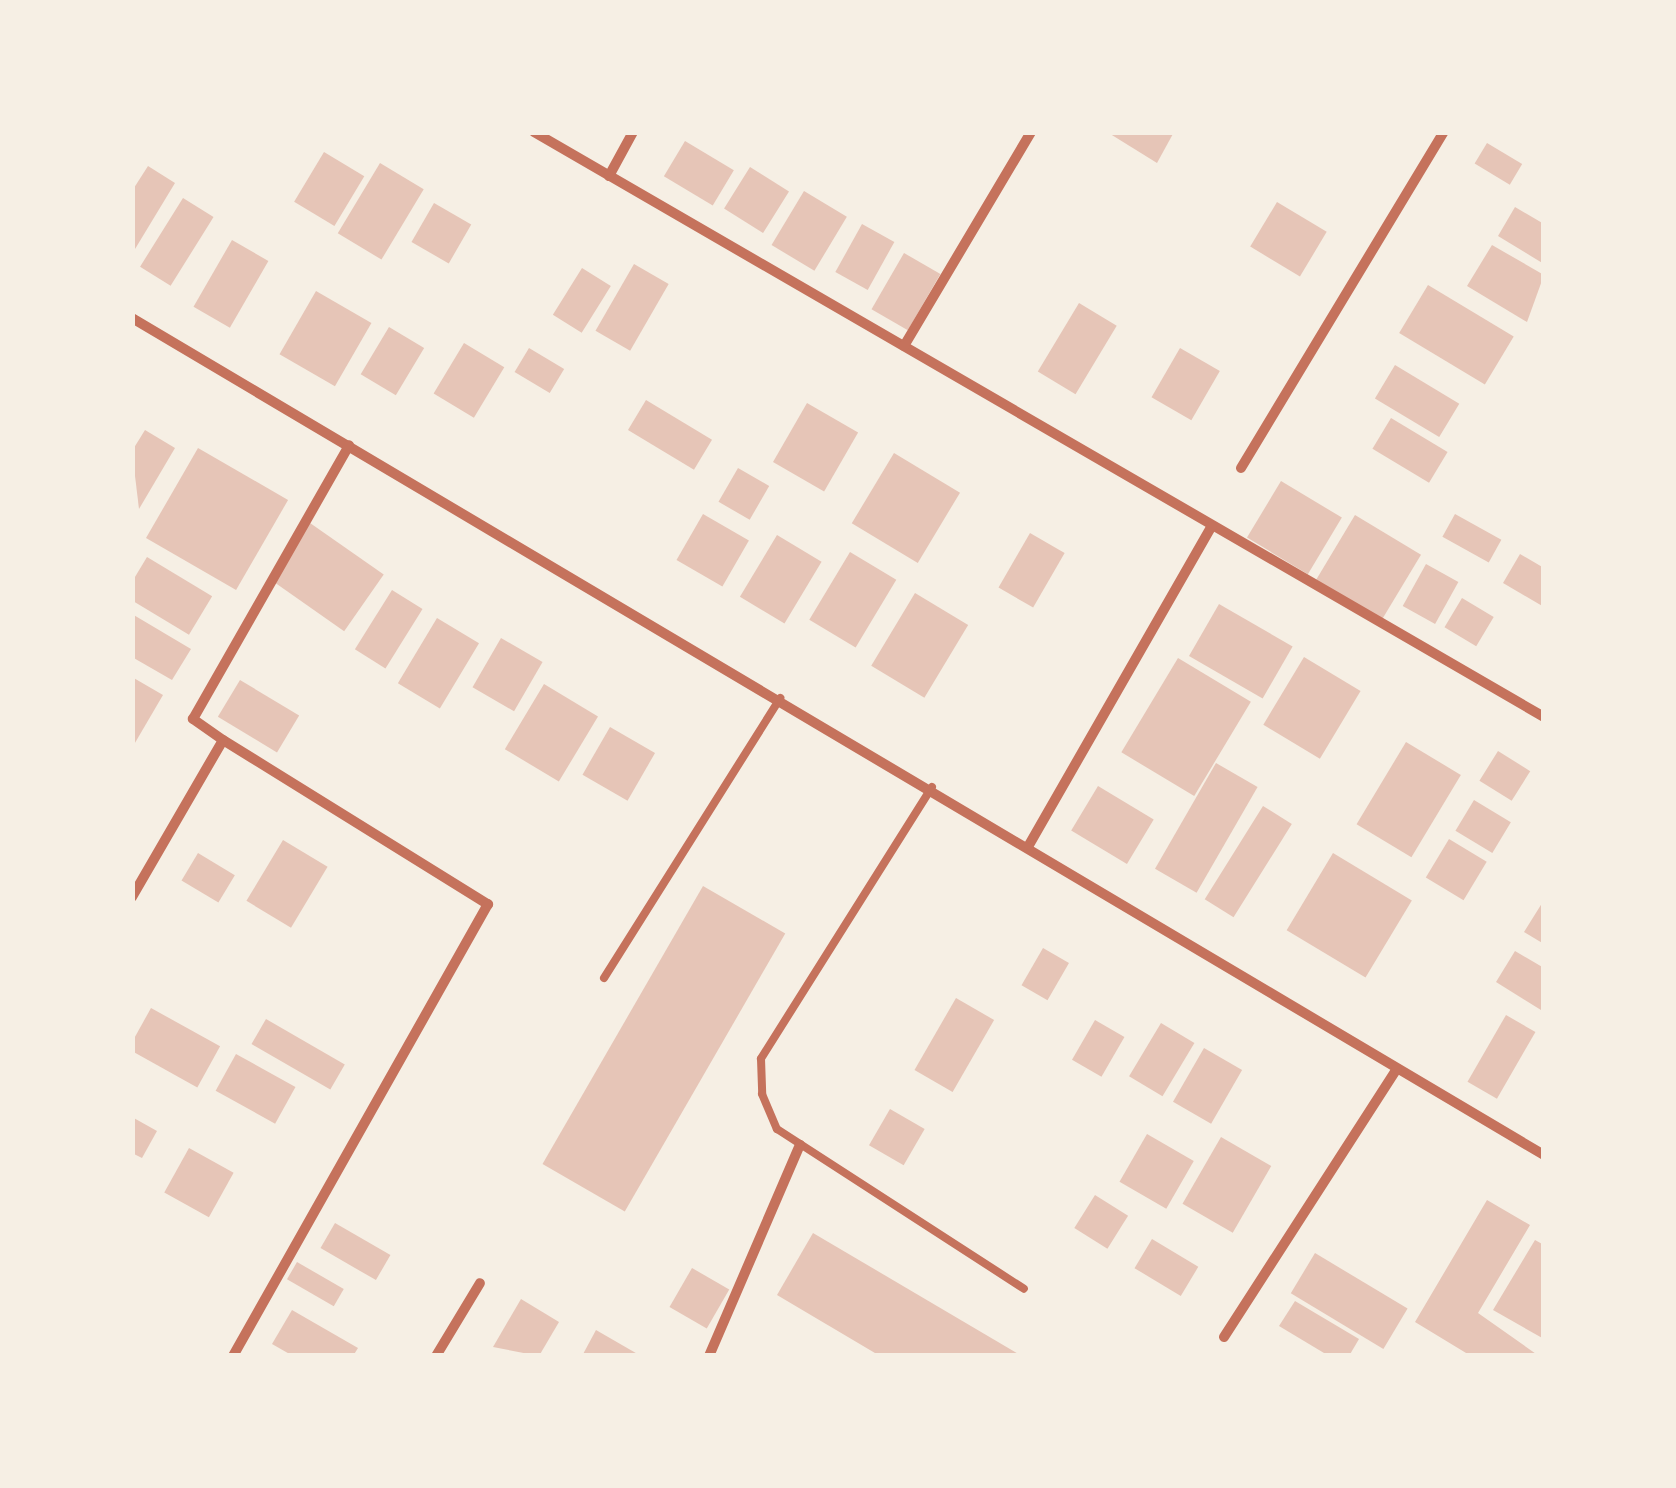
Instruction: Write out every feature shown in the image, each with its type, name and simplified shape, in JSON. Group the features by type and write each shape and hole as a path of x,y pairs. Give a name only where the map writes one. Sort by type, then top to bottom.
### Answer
{"street":[{"path":"534,132 1212,526 1542,712"},
{"path":"609,176 633,132"},
{"path":"904,346 1032,132"},
{"path":"1241,468 1444,132"},
{"path":"132,318 932,787 1544,1155"},
{"path":"233,1356 488,904 193,720 348,444"},
{"path":"1029,845 1212,526"},
{"path":"132,897 223,740"},
{"path":"1224,1337 1397,1069"},
{"path":"710,1356 800,1145"},
{"path":"436,1356 480,1284"}],"lane":[{"path":"604,978 780,698"},
{"path":"932,787 760,1059 777,1130 1024,1289"}],"building":[{"path":"1107,132 1174,132 1157,163"},
{"path":"685,141 734,170 713,206 664,176"},
{"path":"1487,143 1522,164 1510,185 1475,164"},
{"path":"324,152 364,176 334,226 294,202"},
{"path":"380,163 424,189 381,260 338,233"},
{"path":"148,166 175,183 132,254 132,191"},
{"path":"750,167 789,191 763,233 724,209"},
{"path":"804,191 847,217 814,271 772,245"},
{"path":"183,198 214,217 171,286 140,267"},
{"path":"1277,202 1327,232 1300,276 1250,247"},
{"path":"434,203 471,225 449,263 412,242"},
{"path":"1515,207 1544,224 1544,264 1498,236"},
{"path":"862,224 894,242 868,290 835,272"},
{"path":"232,240 268,261 230,328 194,307"},
{"path":"1492,245 1544,275 1527,322 1467,286"},
{"path":"904,253 940,274 908,330 872,309"},
{"path":"634,264 669,284 630,351 596,331"},
{"path":"582,268 611,286 582,333 553,315"},
{"path":"1428,285 1514,337 1485,385 1399,333"},
{"path":"316,291 371,323 335,386 280,354"},
{"path":"1079,303 1117,326 1076,394 1038,372"},
{"path":"389,327 424,348 396,395 361,374"},
{"path":"464,343 504,367 474,418 434,394"},
{"path":"529,348 564,369 550,393 515,372"},
{"path":"1180,348 1220,371 1191,420 1152,397"},
{"path":"1395,365 1459,404 1439,437 1375,398"},
{"path":"646,400 712,440 694,470 628,430"},
{"path":"807,403 858,432 824,491 773,462"},
{"path":"1391,418 1448,452 1429,483 1372,449"},
{"path":"145,430 175,448 139,509 132,451"},
{"path":"198,448 288,500 236,590 146,538"},
{"path":"894,453 960,493 918,563 852,523"},
{"path":"738,468 769,486 750,520 718,502"},
{"path":"1281,481 1342,518 1308,574 1247,538"},
{"path":"703,514 749,540 722,586 676,560"},
{"path":"1455,514 1501,540 1489,562 1442,537"},
{"path":"1355,515 1421,555 1382,620 1316,580"},
{"path":"310,523 384,575 344,631 270,580"},
{"path":"1030,533 1065,553 1033,608 998,588"},
{"path":"777,535 822,562 784,623 740,597"},
{"path":"850,552 896,580 856,648 809,620"},
{"path":"1520,554 1544,568 1544,607 1503,583"},
{"path":"147,557 212,596 189,635 132,600 132,582"},
{"path":"1426,564 1458,582 1435,624 1403,606"},
{"path":"392,590 423,609 385,668 355,649"},
{"path":"915,593 968,625 924,698 871,666"},
{"path":"1462,598 1494,617 1476,646 1444,627"},
{"path":"1219,604 1293,646 1263,698 1189,656"},
{"path":"132,614 191,649 172,680 132,657"},
{"path":"437,618 479,643 440,708 398,683"},
{"path":"501,638 543,662 514,711 472,687"},
{"path":"1304,657 1361,691 1320,759 1263,725"},
{"path":"1178,658 1251,702 1194,796 1121,752"},
{"path":"132,677 163,695 132,748"},
{"path":"240,680 299,716 277,752 218,717"},
{"path":"544,684 598,716 559,782 505,749"},
{"path":"610,727 655,753 628,801 582,775"},
{"path":"1406,742 1461,775 1411,857 1357,824"},
{"path":"1498,751 1530,771 1512,801 1479,781"},
{"path":"1216,763 1258,787 1197,893 1155,869"},
{"path":"1098,786 1154,819 1127,864 1071,831"},
{"path":"1474,800 1511,822 1492,853 1455,831"},
{"path":"1263,806 1292,824 1234,917 1205,899"},
{"path":"1449,839 1487,862 1464,900 1426,878"},
{"path":"283,840 328,867 291,928 246,901"},
{"path":"198,853 235,875 218,903 182,880"},
{"path":"1333,853 1412,900 1366,978 1287,930"},
{"path":"703,886 785,934 625,1211 543,1164"},
{"path":"1544,900 1544,944 1524,932"},
{"path":"1043,948 1069,963 1047,1000 1022,985"},
{"path":"1515,951 1544,968 1541,1010 1496,982"},
{"path":"956,998 994,1020 953,1092 915,1070"},
{"path":"151,1008 220,1046 197,1087 132,1051 132,1042"},
{"path":"1506,1015 1535,1032 1497,1099 1468,1082"},
{"path":"266,1019 345,1064 330,1090 252,1044"},
{"path":"1095,1020 1124,1037 1101,1077 1072,1060"},
{"path":"1161,1023 1194,1043 1162,1096 1129,1076"},
{"path":"1204,1048 1242,1070 1211,1124 1173,1102"},
{"path":"236,1054 295,1087 275,1124 216,1091"},
{"path":"890,1109 925,1129 904,1165 869,1145"},
{"path":"132,1117 157,1131 142,1158 132,1153"},
{"path":"1147,1134 1194,1161 1166,1209 1120,1182"},
{"path":"1221,1137 1271,1166 1233,1233 1182,1204"},
{"path":"189,1148 234,1173 209,1217 164,1193"},
{"path":"1095,1195 1128,1216 1107,1249 1074,1228"},
{"path":"1487,1200 1530,1225 1478,1313 1539,1356 1471,1356 1415,1322"},
{"path":"335,1223 390,1255 376,1280 320,1248"},
{"path":"813,1233 1022,1356 880,1356 777,1295"},
{"path":"1152,1239 1198,1267 1181,1296 1134,1268"},
{"path":"1535,1240 1544,1245 1544,1339 1493,1310"},
{"path":"1315,1253 1408,1309 1383,1349 1291,1293"},
{"path":"297,1262 344,1289 334,1306 287,1279"},
{"path":"692,1268 729,1290 707,1328 670,1307"},
{"path":"521,1299 559,1322 539,1356 493,1347"},
{"path":"1295,1301 1359,1339 1349,1356 1329,1356 1279,1326"},
{"path":"292,1310 358,1348 353,1356 293,1356 272,1344"},
{"path":"596,1330 641,1356 582,1356"}]}
